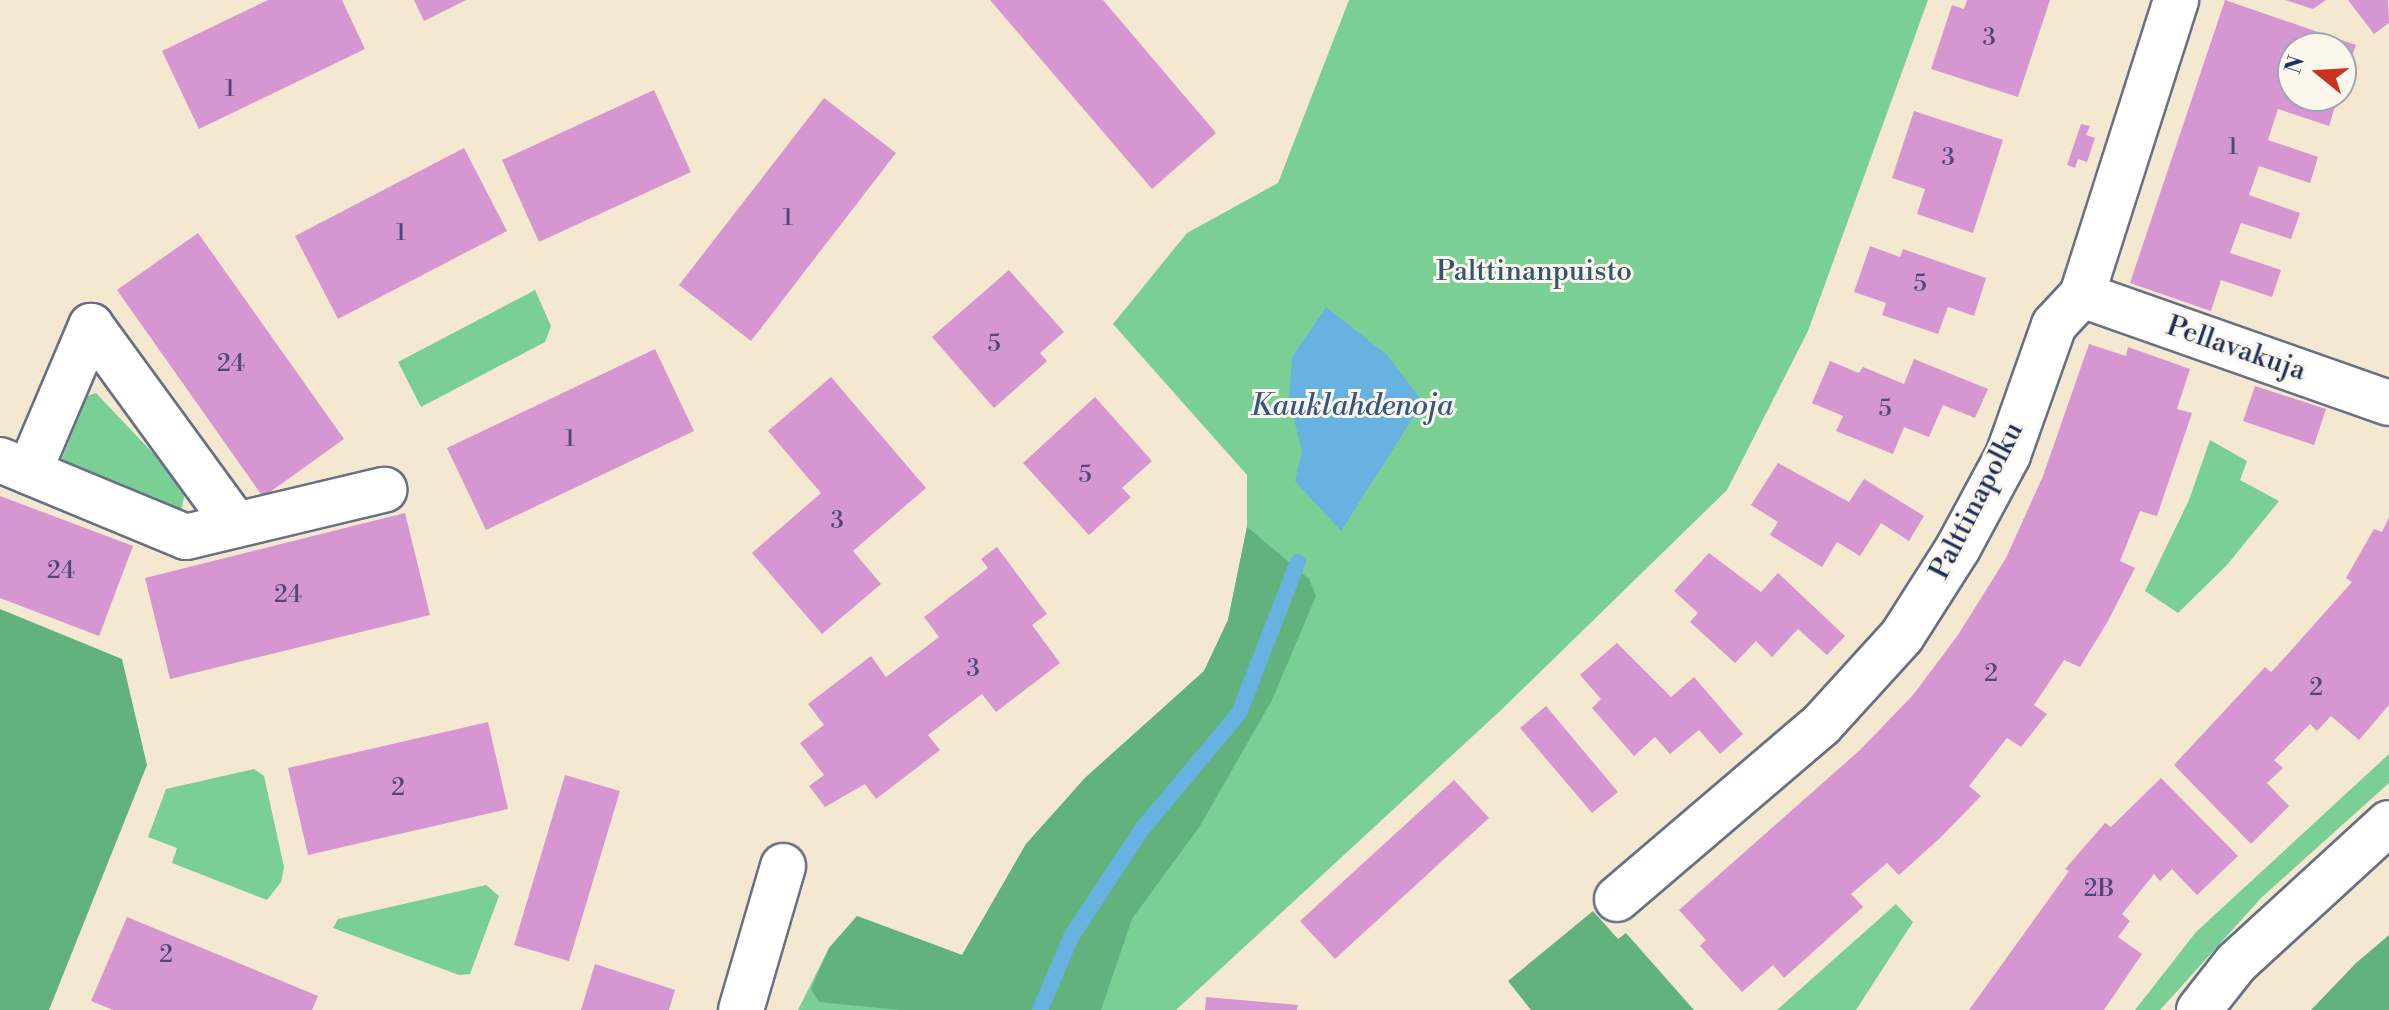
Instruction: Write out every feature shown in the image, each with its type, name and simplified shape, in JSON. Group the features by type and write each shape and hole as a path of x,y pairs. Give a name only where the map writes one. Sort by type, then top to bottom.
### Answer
{"street":[{"name":"Palttinapolku","path":"1617,899 1821,725 1902,636 1958,548 2008,455 2054,325 2082,295 2176,0"},
{"name":"Pellavakuja","path":"2082,295 2389,403"},
{"path":"236,525 91,326 15,466 186,537 384,490"},
{"path":"2199,1010 2236,963 2389,823"},
{"path":"741,1010 783,866"}],"green space":[{"name":"Palttinanpuisto","path":"1349,0 1928,0 1808,331 1727,490 1500,711 1176,1010 798,1010 829,948 857,916 962,955 1026,844 1085,778 1204,671 1228,620 1247,527 1247,475 1113,324 1187,233 1278,183"},
{"path":"535,290 551,326 545,342 421,407 398,362"},
{"path":"96,393 186,488 179,521 57,471 87,396"},
{"path":"2210,440 2247,461 2240,480 2279,501 2227,565 2178,613 2145,591 2189,500"},
{"path":"1247,527 1309,579 1316,596 1272,700 1200,826 1132,919 1101,1010 900,1010 819,1002 811,989 829,948 857,916 962,955 1026,844 1085,778 1204,671 1228,620"},
{"path":"0,609 122,659 147,765 49,1010 0,1010"},
{"path":"2389,754 2389,783 2262,897 2160,1010 2135,1010 2196,932"},
{"path":"254,769 264,776 284,867 281,882 267,900 172,863 177,848 148,837 166,789"},
{"path":"486,885 499,896 470,974 459,975 333,928 338,919"},
{"path":"1896,904 1913,922 1856,1010 1777,1010"},
{"path":"1593,911 1618,939 1626,933 1694,1010 1531,1010 1508,981"},
{"path":"2389,935 2389,1010 2311,1010 2356,963"}],"water":[{"name":"Kauklahdenoja","path":"1326,307 1387,355 1423,402 1341,531 1295,481 1302,451 1289,400 1292,357"}],"building":[{"path":"268,0 342,0 365,49 199,129 162,51"},
{"path":"414,0 466,0 424,21"},
{"path":"990,0 1103,0 1216,133 1152,189"},
{"path":"1967,0 2050,0 2018,97 1931,69 1952,5 1964,9"},
{"path":"2225,0 2318,32 2277,32 2277,112 2268,140 2318,157 2310,183 2259,166 2249,195 2300,213 2291,239 2241,223 2230,253 2281,270 2272,297 2221,280 2211,311 2130,283"},
{"path":"2285,0 2326,0 2313,9"},
{"path":"2348,0 2388,0 2389,23 2374,34"},
{"path":"654,90 691,172 539,242 502,160"},
{"path":"824,98 896,153 751,341 679,285"},
{"path":"1914,111 2003,140 1973,233 1917,214 1925,189 1892,178"},
{"path":"2287,112 2333,112 2329,126"},
{"path":"2081,124 2090,126 2086,135 2095,138 2087,162 2078,159 2075,168 2067,165"},
{"path":"464,148 507,231 338,319 295,236"},
{"path":"198,233 344,439 263,497 117,290"},
{"path":"1870,246 1900,257 1903,249 1986,278 1974,316 1948,307 1938,334 1882,315 1886,303 1854,292"},
{"path":"1009,270 1064,332 1040,353 1047,361 994,408 932,337"},
{"path":"2089,344 2126,356 2128,347 2190,369 2177,409 2192,413 2157,516 2140,511 2120,561 2135,568 2108,621 2080,667 2064,660 2034,705 2047,714 2021,747 2007,738 1969,786 1981,796 1940,838 1899,875 1887,863 1851,894 1863,907 1784,978 1773,965 1742,992 1700,946 1706,940 1679,910 1860,750 1913,695 1958,635 2006,558 2043,476"},
{"path":"655,349 694,431 486,530 447,448"},
{"path":"1914,359 1988,389 1975,418 1943,405 1929,437 1904,427 1893,454 1836,431 1843,416 1812,403 1830,361 1859,373 1863,367 1904,384"},
{"path":"831,377 926,488 853,551 881,584 822,634 752,553 821,493 768,431"},
{"path":"2255,386 2326,409 2314,445 2243,421"},
{"path":"1095,397 1152,461 1122,488 1131,497 1089,535 1023,463"},
{"path":"1778,463 1849,502 1864,479 1924,516 1909,541 1881,523 1860,556 1837,542 1822,567 1770,535 1778,522 1751,505"},
{"path":"0,496 133,546 99,636 0,598"},
{"path":"405,513 430,615 170,679 145,578"},
{"path":"2389,517 2389,705 2359,740 2331,716 2317,731 2310,724 2274,760 2283,768 2267,783 2289,806 2251,844 2174,765 2265,667 2271,672 2277,666 2352,582 2346,578 2374,529 2382,532"},
{"path":"997,547 1047,614 1032,625 1060,663 996,712 982,694 928,735 940,750 876,799 865,784 825,807 809,786 824,775 800,743 824,725 808,704 871,656 886,677 939,637 924,617 988,568 981,559"},
{"path":"1709,553 1761,592 1778,573 1845,636 1827,655 1798,629 1772,657 1756,641 1735,663 1690,622 1698,613 1674,591"},
{"path":"1617,643 1671,697 1694,677 1743,734 1720,754 1699,730 1670,754 1655,737 1634,756 1592,708 1601,699 1580,675"},
{"path":"1546,706 1618,792 1592,813 1520,728"},
{"path":"488,722 508,809 308,855 288,768"},
{"path":"565,775 620,791 569,961 514,945"},
{"path":"2161,778 2238,856 2197,895 2172,869 2160,881 2154,874 2122,914 2130,921 2118,937 2142,954 2104,1010 1969,1010 2069,871 2065,869 2105,823 2111,827"},
{"path":"1454,780 1489,818 1335,959 1300,921"},
{"path":"127,917 318,996 312,1010 113,1010 91,1001"},
{"path":"595,964 675,990 669,1010 581,1010"},
{"path":"1206,997 1298,1005 1297,1010 1205,1010"}],"waterway":[{"name":"Kauklahdenoja","path":"1040,1010 1071,937 1143,828 1239,713 1298,562"}]}
